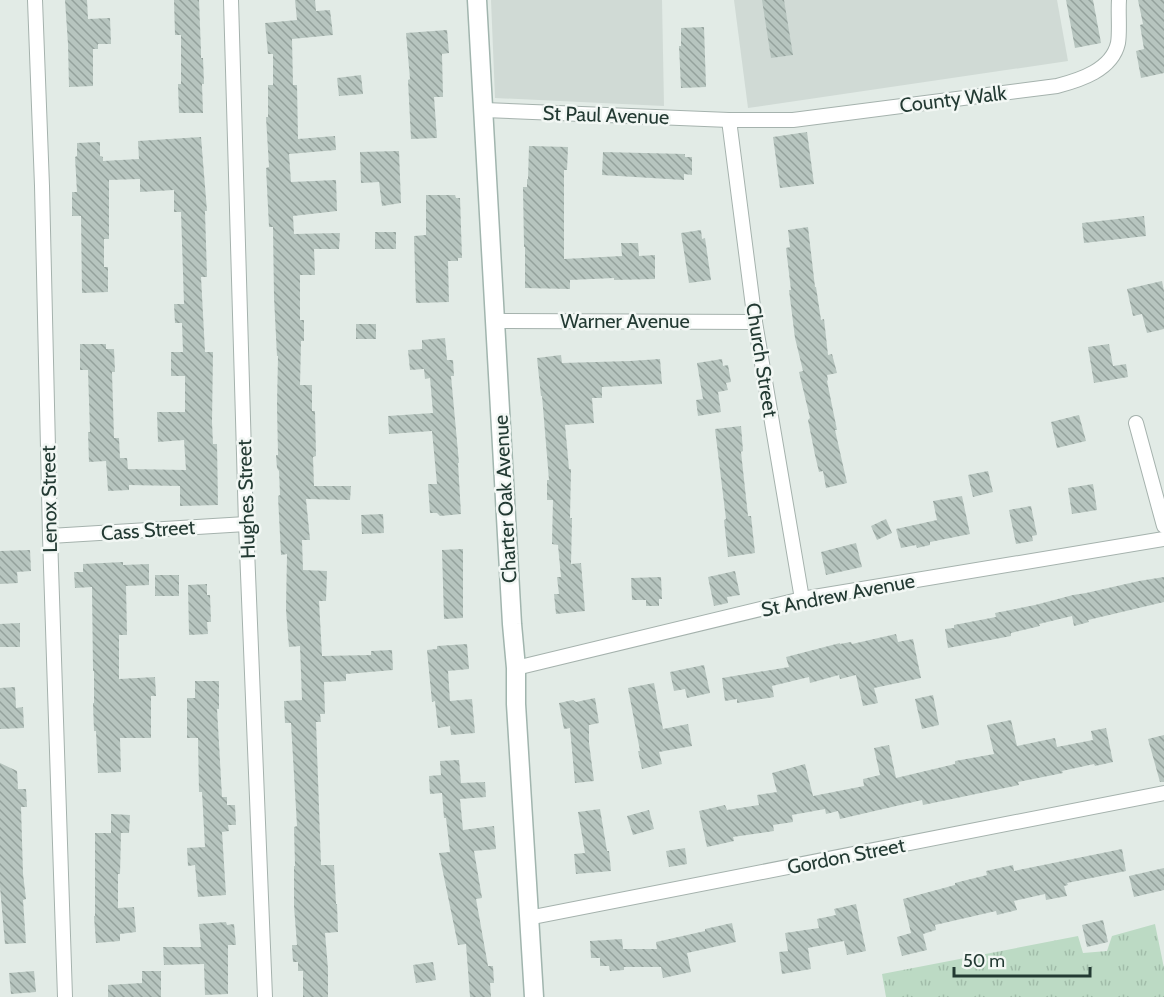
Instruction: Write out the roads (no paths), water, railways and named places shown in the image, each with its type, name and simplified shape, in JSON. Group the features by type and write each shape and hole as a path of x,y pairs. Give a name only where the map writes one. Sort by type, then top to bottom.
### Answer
{"street":[{"name":"Lenox Street","path":"35,0 65,997"},
{"name":"Hughes Street","path":"231,0 246,524 265,997"},
{"name":"Charter Oak Avenue","path":"477,0 534,997"},
{"name":"County Walk","path":"729,120 793,120 1057,86 1077,80 1096,71 1113,55 1118,43 1119,0"},
{"name":"St Paul Avenue","path":"484,110 729,120"},
{"name":"Church Street","path":"729,120 755,322 802,599"},
{"name":"Warner Avenue","path":"495,321 755,322"},
{"path":"1136,423 1164,526"},
{"name":"Cass Street","path":"50,536 246,524"},
{"name":"St Andrew Avenue","path":"516,668 802,599 1164,539"},
{"name":"Gordon Street","path":"528,918 1164,793"}]}
